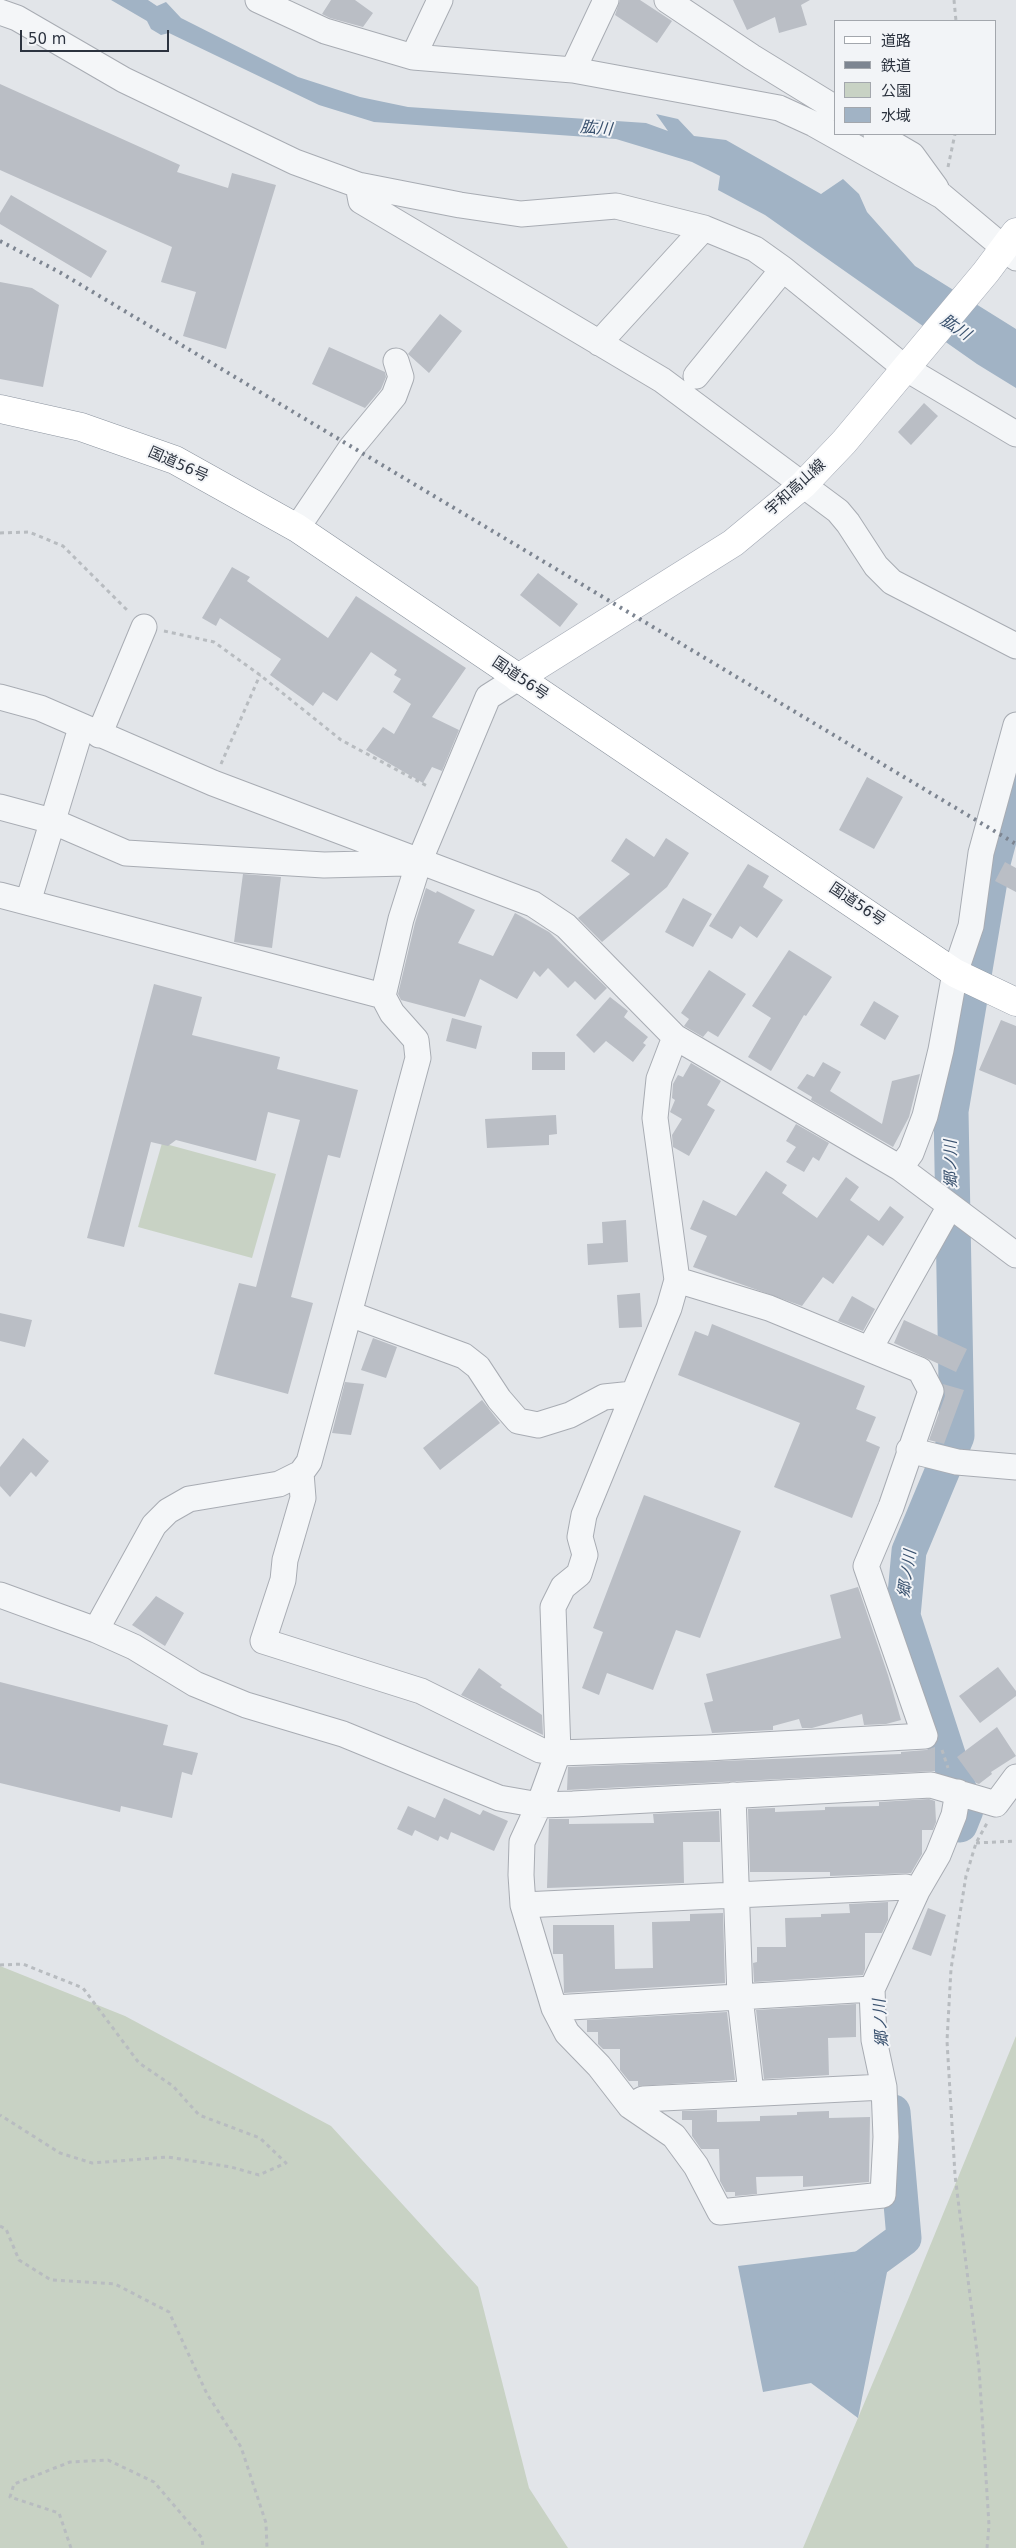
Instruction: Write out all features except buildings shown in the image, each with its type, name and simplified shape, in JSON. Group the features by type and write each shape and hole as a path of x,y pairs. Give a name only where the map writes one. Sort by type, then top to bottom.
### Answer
{"main road":[{"name":"宇和高山線","path":"518,678 734,543 803,485 844,442 986,272 1012,246"},
{"name":"国道56号","path":"0,410 81,427 175,460 296,528 955,972 1016,1002"}],"street":[{"path":"258,0 325,31 413,57 573,70 779,108 814,124 942,196 1012,246"},
{"path":"413,57 440,0"},
{"path":"573,70 606,0"},
{"path":"667,0 752,57 834,107"},
{"path":"0,12 17,18 133,84 295,162 358,185 460,205 521,214 616,206 704,228 755,250 910,363 1016,434"},
{"path":"878,135 912,156 942,196"},
{"path":"358,185 361,201 662,380 843,517 876,566 892,582 1016,646"},
{"path":"599,343 704,228"},
{"path":"696,376 783,269"},
{"path":"296,528 351,448 394,396 401,377 396,361"},
{"path":"28,902 52,821 90,731 144,627"},
{"path":"96,1630 154,1525 168,1511 189,1499 279,1484 301,1473 309,1462 418,1058 416,1040 392,1013 383,996 401,919 418,862 488,697 518,678"},
{"path":"0,697 40,708 213,783 533,904 566,926 675,1037 900,1168 1016,1256"},
{"path":"900,1168 911,1153 925,1116 941,1050 955,972 971,926 981,853 1016,725"},
{"path":"0,807 52,821 126,853 324,865 418,862"},
{"path":"0,895 383,996"},
{"path":"675,1037 658,1079 655,1118 677,1280 669,1308 584,1514 580,1538 585,1555 579,1574 563,1587 553,1607 558,1753 539,1805 522,1842 523,1905 554,2008 567,2034 599,2066 630,2106 674,2136 696,2166 720,2212 883,2195 886,2137 884,2087 874,2040 872,1989 917,1891 938,1855 954,1815 958,1792"},
{"path":"870,1348 950,1206"},
{"path":"301,1473 303,1498 285,1560 283,1580 263,1641 421,1691 540,1750 558,1753 925,1736 866,1566 891,1508 909,1450 931,1391 920,1370 769,1308 677,1280"},
{"path":"350,1314 464,1356 478,1367 499,1399 518,1421 538,1425 570,1415 604,1397 632,1394"},
{"path":"909,1450 957,1462 1016,1467"},
{"path":"0,1595 96,1630 134,1647 195,1684 246,1705 343,1734 499,1798 539,1805 931,1785 996,1804 1016,1777"},
{"path":"733,1796 740,1997 750,2093"},
{"path":"523,1905 906,1887 917,1891"},
{"path":"554,2008 872,1989"},
{"path":"630,2106 643,2100 884,2087"}],"path":[{"path":"954,0 956,20"},
{"path":"0,533 30,532 64,546 144,627 214,642 260,675 341,740 445,796"},
{"path":"213,783 260,675"},
{"path":"925,1736 940,1745 958,1792"},
{"path":"986,2548 989,2525 980,2368 955,2175 948,2032 951,1969 966,1876 976,1843 1016,1841"},
{"path":"0,1966 23,1964 83,1988 139,2064 172,2086 198,2115 260,2138 286,2162 258,2175 231,2167 168,2158 92,2163 60,2153 0,2115"},
{"path":"0,2226 6,2229 19,2260 51,2280 115,2284 169,2312 207,2394 241,2447 266,2523 267,2548"},
{"path":"71,2548 59,2513 10,2498 14,2484 70,2462 108,2460 154,2482 202,2538 203,2548"}],"green space":[{"path":"162,1143 276,1174 252,1258 138,1227"},
{"path":"0,1966 125,2016 331,2126 478,2287 529,2488 568,2548 0,2548"},
{"path":"1016,2036 1016,2548 803,2548 907,2302"}],"water":[{"name":"肱川","path":"111,0 148,0 157,6 166,2 181,18 298,77 360,97 408,107 646,123 668,131 656,114 678,119 694,136 726,140 821,194 843,179 859,194 867,212 915,266 1016,329 1016,388 977,364 765,215 718,190 720,176 692,162 616,139 374,122 319,105 169,33 161,35 151,29 147,21"},
{"path":"892,2247 858,2418 811,2383 763,2392 738,2266"}],"waterway":[{"name":"郷ノ川","path":"960,1825 966,1810 903,1616 909,1551 957,1436 951,1111 993,863 1016,776"},
{"name":"郷ノ川","path":"852,2276 904,2238 893,2112"}],"railway":[{"path":"0,241 61,273 1016,844"}]}
